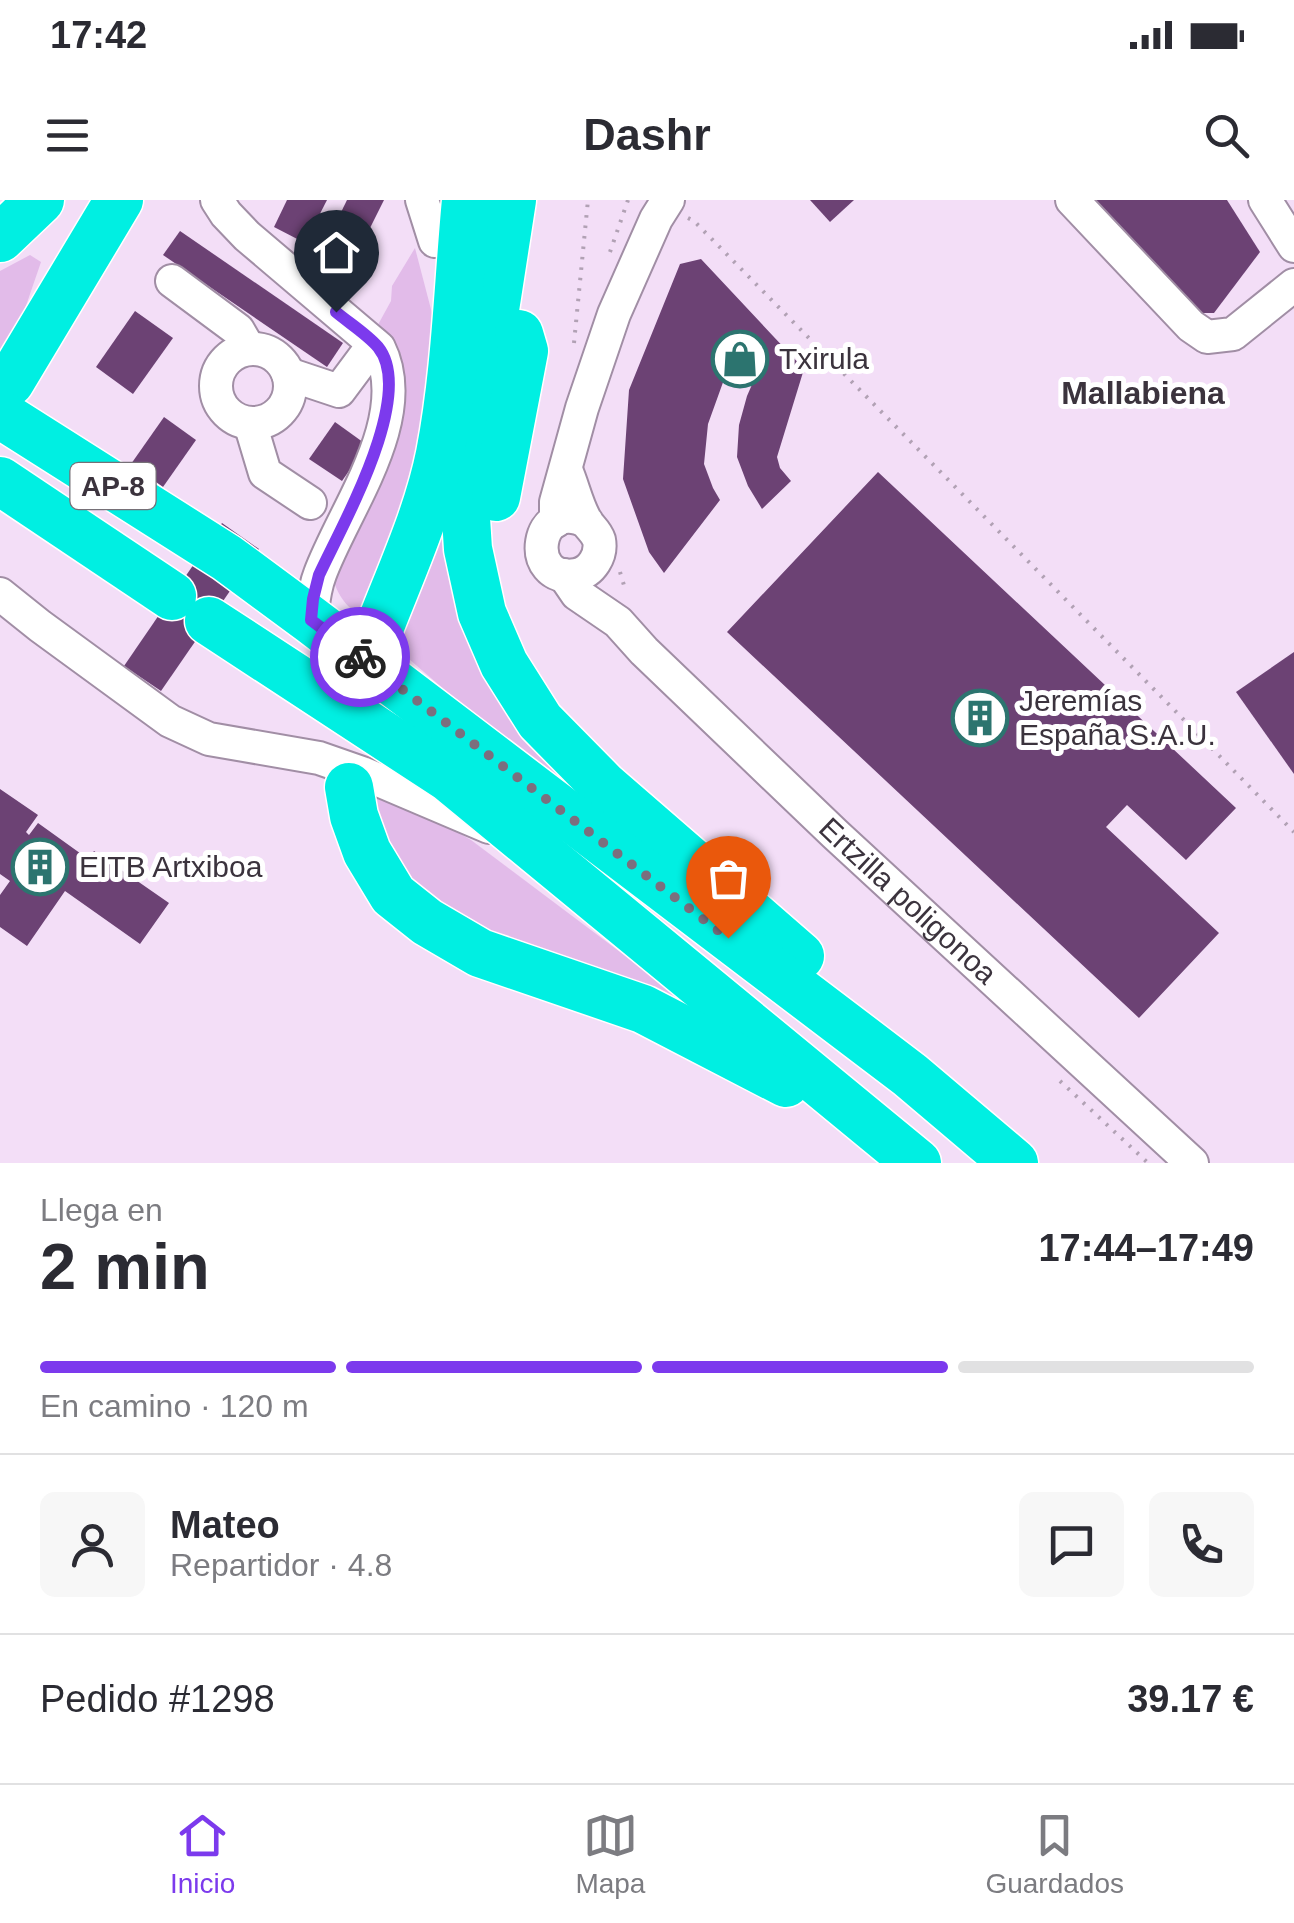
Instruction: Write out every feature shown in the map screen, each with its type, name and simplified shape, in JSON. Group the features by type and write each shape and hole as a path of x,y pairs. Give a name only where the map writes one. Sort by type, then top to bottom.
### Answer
{"highway":[{"path":"76,272 90,200"},
{"path":"76,272 105,200"},
{"path":"5,398 119,200"},
{"path":"76,272 132,200"},
{"path":"76,272 122,238 150,200"},
{"path":"466,200 501,416 496,497 478,596"},
{"path":"481,200 476,237 490,350"},
{"path":"490,350 490,246 497,200"},
{"path":"512,200 465,503 468,549 482,613 504,664 540,721 603,786 871,1019 910,1076"},
{"path":"490,350 522,247 528,200"},
{"path":"379,629 418,530 440,456 451,380 490,350 535,261 544,200"},
{"path":"436,210 450,215 490,350"},
{"name":"AP-8","path":"5,398 311,620 910,1076 1014,1163"},
{"name":"AP-8","path":"0,480 449,778 917,1163"},
{"path":"349,786 354,816 368,852 393,895 427,922 480,953 643,1009 768,1071 917,1163"}],"street":[{"path":"216,200 247,236 379,348 387,364 385,427 319,575 311,620"},
{"path":"1072,200 1191,326 1206,337 1234,334 1294,285"},
{"path":"1266,200 1294,246"},
{"path":"625,619 590,541 548,527 540,546 547,564 564,575 584,573 597,558 590,541 566,470 614,314 656,219 675,207"},
{"path":"172,281 238,330 249,350"},
{"path":"339,390 374,344"},
{"path":"262,350 273,355 288,374 288,398 273,418 262,422 250,424 228,414 216,393 220,369 238,352 262,350"},
{"path":"288,374 339,390 386,412"},
{"path":"250,424 265,472 310,502"},
{"name":"Ertzilla poligonoa","path":"564,575 577,594 625,619 835,834 1192,1163"},
{"path":"0,594 170,721 210,739 319,758 536,849"}],"path":[{"path":"577,313 588,200"},
{"path":"675,207 694,221 1294,832"},
{"path":"590,541 625,619"}],"shaded area":[{"path":"415,248 433,317 428,435 365,621 345,603 333,579 404,405 400,364 374,332 391,301 392,286"},
{"path":"30,255 41,262 17,332 0,366 0,271"},
{"path":"448,498 594,802 468,710 388,641"},
{"path":"364,788 412,806 471,840 728,1033 483,939 401,882"}],"building":[{"path":"287,200 327,200 305,243 274,227"},
{"path":"347,200 384,200 353,262 324,247"},
{"path":"810,200 854,200 830,222"},
{"path":"1088,200 1227,200 1260,252 1214,313 1194,313"},
{"path":"180,231 343,343 327,367 163,255"},
{"path":"701,259 804,369 777,457 791,481 762,509 748,486 737,457 739,425 761,364 735,349 708,424 704,464 720,500 664,573 649,552 623,479 629,390 680,264"},
{"path":"135,311 173,338 133,394 96,367"},
{"path":"164,417 196,440 163,487 131,464"},
{"path":"335,422 367,445 342,481 309,459"},
{"name":"Jeremías España S.A.U.","path":"878,472 1236,808 1186,860 1127,805 1106,827 1219,933 1139,1018 727,632"},
{"path":"222,523 259,549 161,691 124,666"},
{"path":"1294,652 1294,774 1236,692"},
{"name":"EITB Artxiboa","path":"0,789 38,815 26,832 29,835 38,823 84,856 78,865 82,868 94,851 169,903 140,944 65,891 27,946 0,927 0,895 10,881 0,874"}],"way so far":[{"path":"360,657 728,938"}],"place":[{"name":"Txirula","path":"740,359"},
{"name":"Jeremías España S.A.U.","path":"980,718"},
{"name":"EITB Artxiboa","path":"40,867"}],"district":[{"name":"Mallabiena","path":"1143,393"}],"route":[{"path":"336,312 379,348 387,364 389,388 385,427 319,575 313,599 311,620 360,657"}]}
